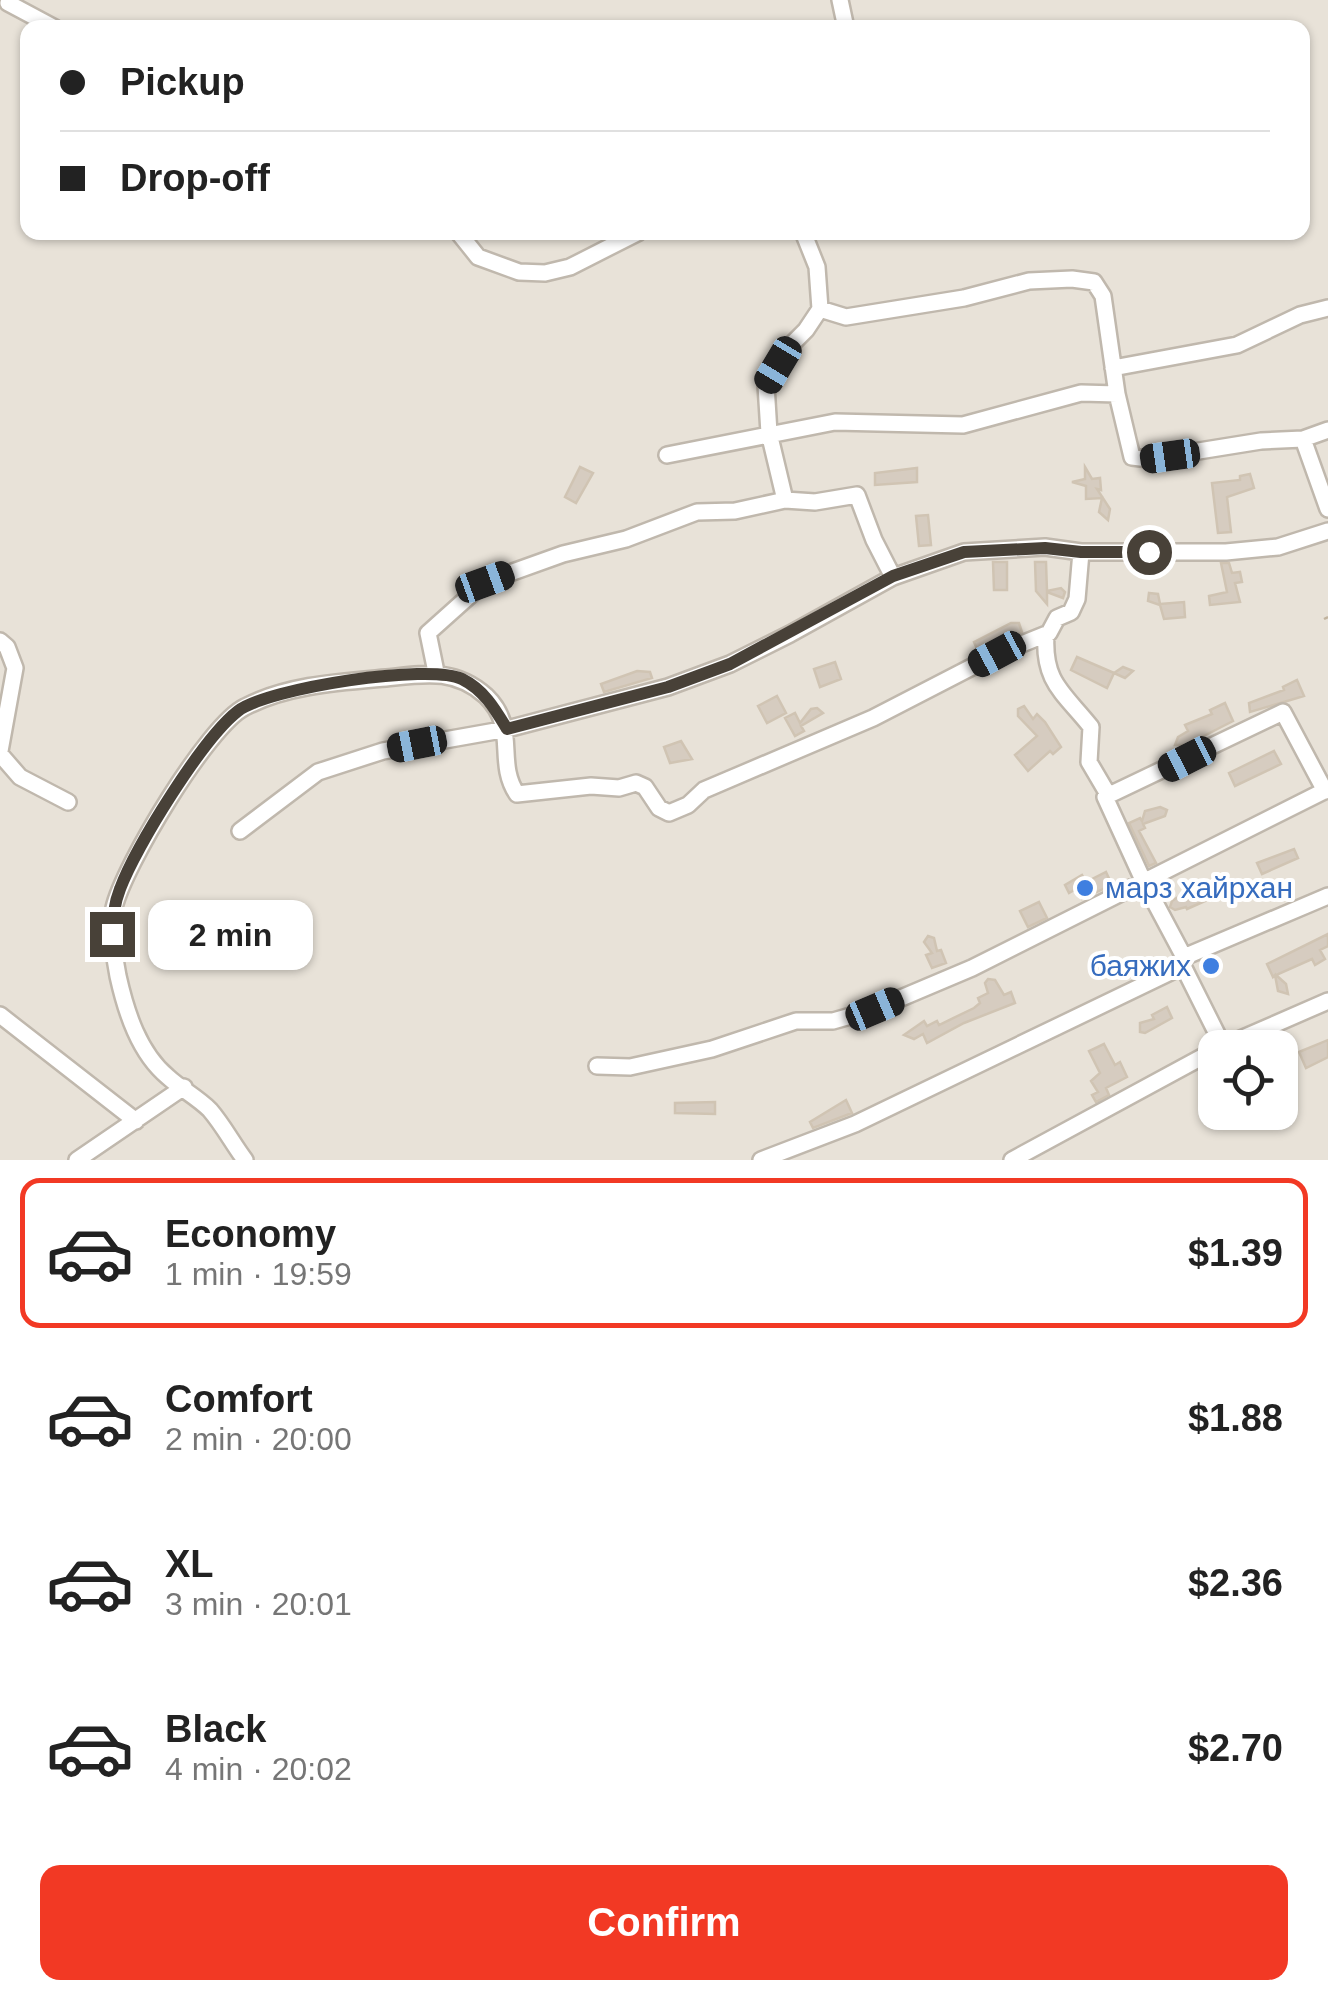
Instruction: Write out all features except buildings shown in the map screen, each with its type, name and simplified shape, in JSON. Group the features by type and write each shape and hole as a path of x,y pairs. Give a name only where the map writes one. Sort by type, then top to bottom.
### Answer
{"street":[{"path":"5,6 37,20"},
{"path":"464,240 478,257 519,272 545,272 570,266 623,240"},
{"path":"785,500 769,432 766,385 790,346 820,309 817,268 806,240"},
{"path":"820,309 846,317 964,298 1029,281 1094,282 1102,296 1117,394 1132,457 1303,439 1328,430"},
{"path":"1113,368 1237,345 1300,315 1328,308"},
{"path":"667,454 835,422 963,425 1081,392 1117,394"},
{"path":"1303,439 1328,509"},
{"path":"436,672 428,633 485,582 563,554 626,539 698,512 857,495 893,576"},
{"path":"240,832 318,772 383,751 507,729 668,687 730,664 893,576 964,552 1045,548 1081,552 1226,552 1278,548 1328,531"},
{"path":"1081,552 1077,599 1071,612 1057,618 1046,634 1044,660 1049,674 1091,727 1089,762 1108,796"},
{"path":"244,1160 211,1111 168,1077 144,1050 127,1012 112,934 120,888 141,846 214,733 241,708 270,696 343,681 436,672 461,679 488,698 507,729 507,779 517,794 636,784 644,787 658,808 669,813 688,805 704,790 873,718 997,654 1046,634"},
{"path":"0,641 15,668 0,752 20,776 68,802"},
{"path":"597,1066 630,1066 712,1049 796,1020 833,1021 875,1009 972,968 1142,880 1326,790 1283,712 1105,797 1142,880 1184,962 1212,1030"},
{"path":"761,1160 855,1124 1184,962 1328,896"},
{"path":"1261,1030 1328,1001"},
{"path":"0,1015 136,1121"},
{"path":"1012,1160 1198,1059"},
{"path":"77,1160 184,1086"}],"shaded area":[{"path":"0,0 1328,0 1328,1160 0,1160"}],"place":[{"name":"марз хайрхан","path":"1085,888"},
{"name":"баяжих","path":"1211,966"}],"route":[{"path":"112,934 120,888 141,846 214,733 241,708 270,696 343,681 436,672 461,679 488,698 507,729 668,687 730,664 893,576 964,552 1045,548 1149,552"}]}
